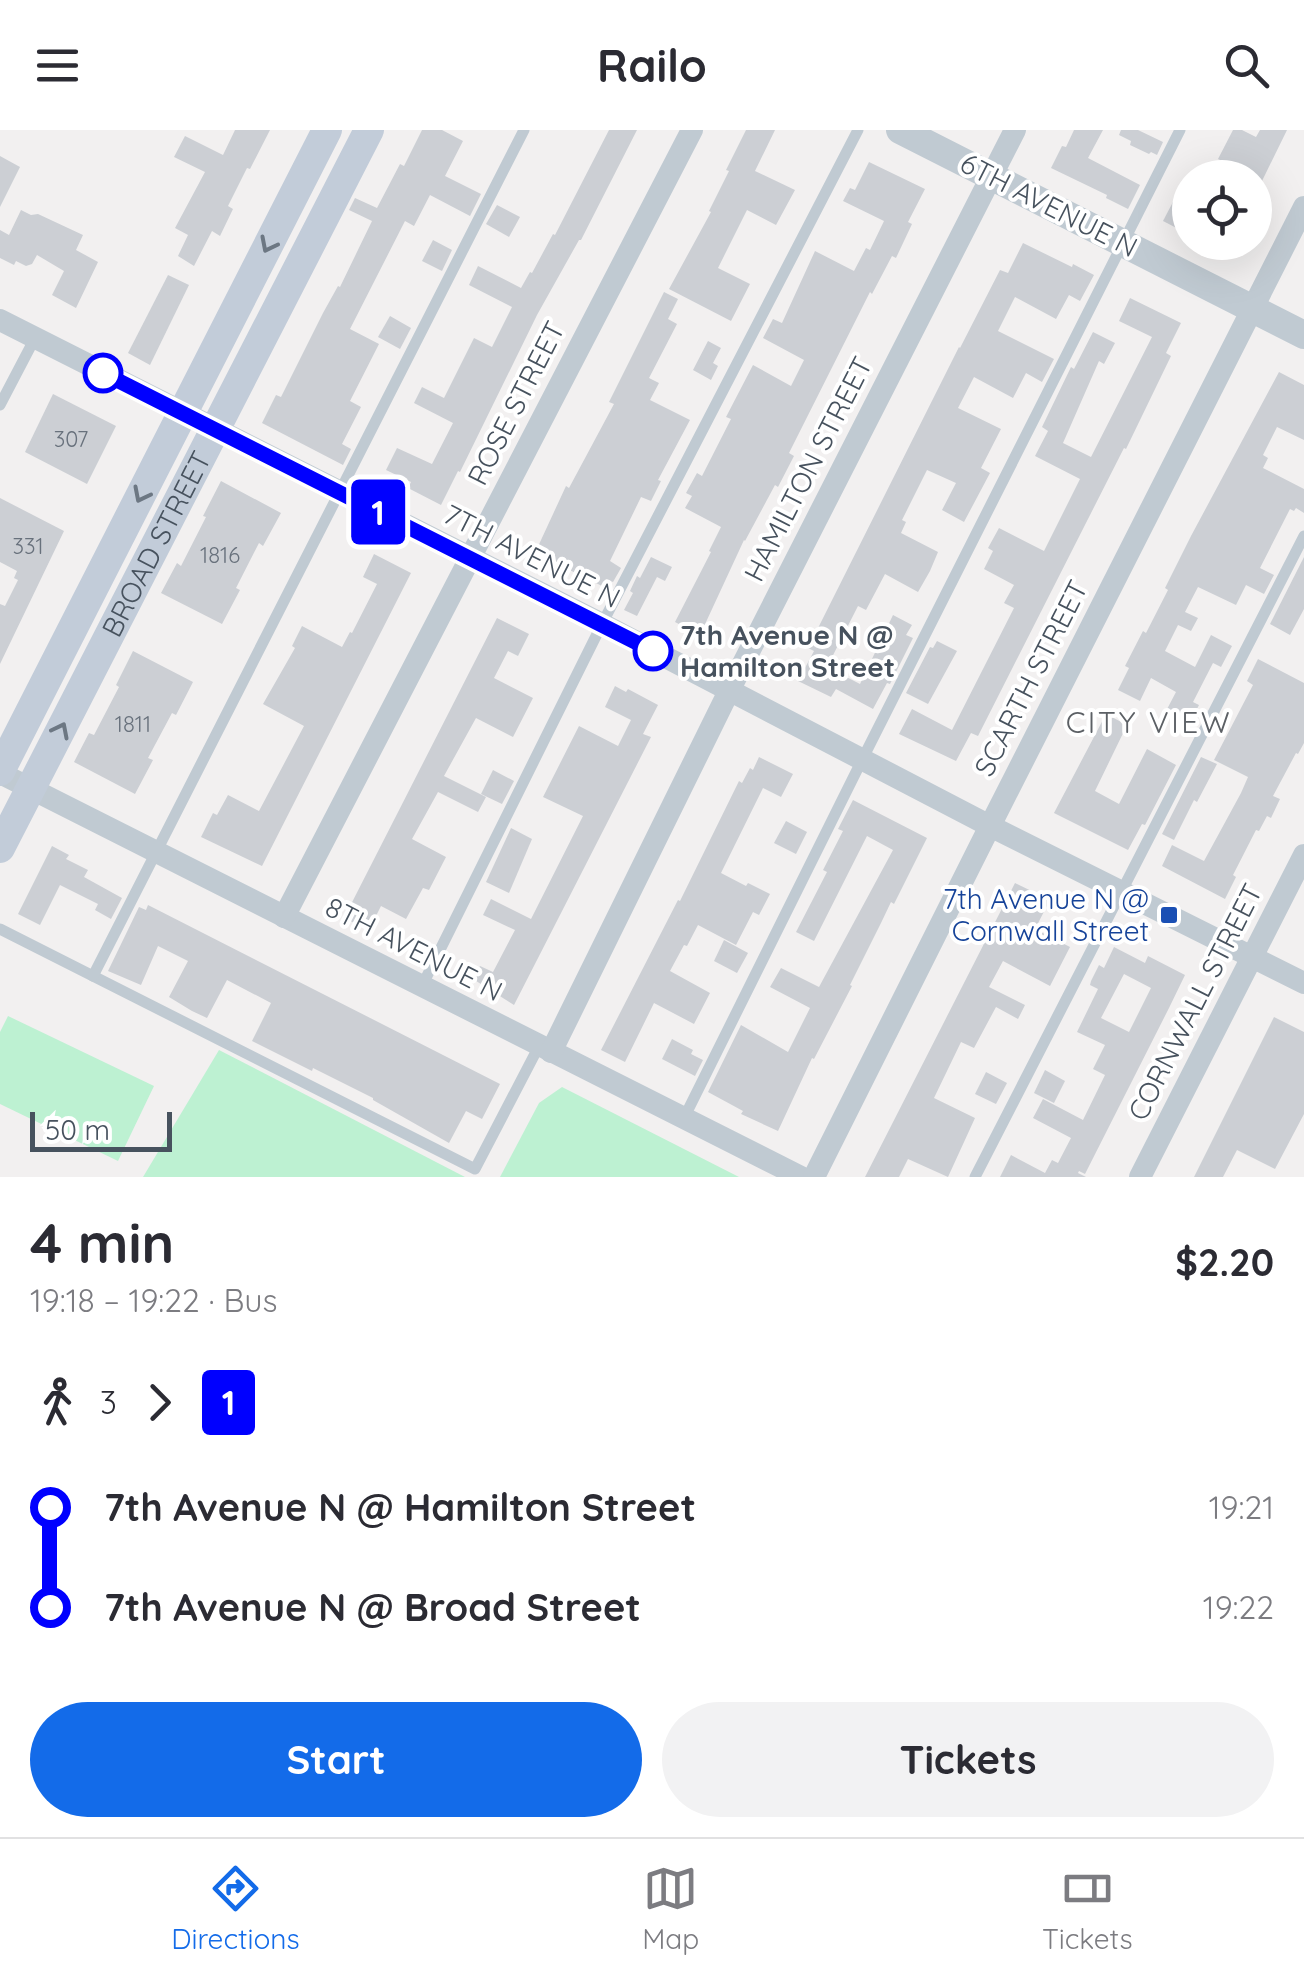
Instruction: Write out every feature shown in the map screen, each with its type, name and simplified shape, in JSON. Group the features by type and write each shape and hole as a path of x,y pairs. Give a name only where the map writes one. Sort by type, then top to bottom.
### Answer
{"main road":[{"name":"BROAD STREET","path":"0,772 327,130"},
{"name":"BROAD STREET","path":"0,848 370,130"}],"street":[{"name":"ROSE STREET","path":"284,916 692,130"},
{"name":"6TH AVENUE N","path":"900,130 1304,335"},
{"name":"HAMILTON STREET","path":"545,1049 1015,130"},
{"name":"SCARTH STREET","path":"814,1177 1304,208"},
{"name":"7TH AVENUE N","path":"0,320 1304,983"},
{"name":"8TH AVENUE N","path":"0,772 801,1177"},
{"name":"CORNWALL STREET","path":"1140,1177 1304,855"}],"lane":[{"path":"93,976 524,130"},
{"path":"422,986 602,624 858,130"},
{"path":"684,1120 1180,130"},
{"path":"0,405 34,338"},
{"path":"975,1177 1304,536"},
{"path":"0,929 475,1168 545,1049"}],"green space":[{"path":"8,1016 154,1086 118,1161 0,1104 0,1032"},
{"path":"219,1050 465,1177 143,1177"},
{"path":"562,1087 739,1177 500,1177 539,1103"}],"building":[{"path":"235,130 270,130 228,206 233,209 220,236 212,231 194,266 178,256 188,235 175,228 205,172 174,157 185,136 223,155"},
{"path":"422,130 442,130 463,141 445,176 481,194 470,216 430,195 414,226 405,221 350,329 379,344 350,401 361,407 342,444 351,449 343,465 262,423 276,395 281,397 372,221 349,210 355,198 377,208"},
{"path":"609,130 637,130 441,505 408,488 411,482 386,470 397,448 432,464 453,423 414,403 422,387 444,398 474,338 492,347 512,307 469,285 478,266 521,288 555,235"},
{"path":"746,130 775,130 755,171 795,190 776,225 747,210 718,268 750,284 731,321 669,289 711,212"},
{"path":"1074,130 1103,130 1088,158 1140,185 1128,209 1051,168"},
{"path":"1121,130 1138,130 1163,142 1157,155 1130,145 1131,141 1119,135"},
{"path":"1233,130 1256,137 1260,130 1287,130 1272,161 1218,159"},
{"path":"0,156 20,167 0,207"},
{"path":"869,162 925,189 896,258 892,256 870,292 789,453 794,456 744,540 700,635 675,622 721,527 685,508 692,496 686,493 697,473 702,476 753,365 791,386 804,360 763,338 773,319 782,323 815,251 854,271 866,248 870,250 884,221 843,201 850,188 855,190"},
{"path":"1172,204 1172,226 1163,221"},
{"path":"497,205 520,217 509,237 486,224"},
{"path":"21,210 83,235 76,250 98,262 76,308 52,295 64,271 37,255 26,266 0,258 0,230 9,235"},
{"path":"433,240 452,250 442,271 422,261"},
{"path":"1023,243 1094,275 1080,301 1069,295 1056,319 1015,297 998,331 1054,359 1042,382 1026,373 1013,398 974,377 958,408 1001,429 981,468 990,473 964,522 942,510 956,483 927,470 902,520 906,522 901,533 938,552 930,571 918,592 885,574 866,610 858,606 827,667 860,684 893,615 912,625 906,635 913,638 873,709 836,689 831,697 798,681 814,651 808,648 959,347 1000,270 1008,273"},
{"path":"168,275 189,285 150,365 128,353"},
{"path":"664,292 678,299 668,319 677,324 649,378 659,383 650,400 690,420 651,501 641,497 610,561 621,568 613,582 606,579 602,586 535,553 566,486 569,488 614,404 609,402"},
{"path":"1130,298 1181,323 1166,353 1171,356 978,736 971,733 956,761 899,734 912,709 952,730 1014,608 1004,603 1014,585 984,569 993,551 988,548 999,528 1044,551 1080,479 1035,456 1048,431 1042,427 1093,332 1115,343 1104,364 1099,361 1063,443 1091,457 1152,337 1119,321"},
{"path":"390,316 411,328 400,349 378,337"},
{"path":"708,341 721,348 713,363 718,366 711,380 693,370"},
{"path":"1279,372 1304,385 1304,440 1277,427 1263,455 1268,458 1263,468 1304,489 1304,513 1290,509 1260,568 1274,575 1264,594 1246,585 1236,605 1198,587 1185,612 1198,618 1191,631 1178,625 1165,651 1195,667 1211,635 1232,646 1221,667 1213,663 1193,702 1199,705 1189,725 1165,713 1176,692 1151,678 1140,701 1118,690 1129,668 1125,666 1143,631 1146,633 1191,536"},
{"path":"53,394 116,426 87,484 25,452"},
{"path":"221,481 281,513 263,546 259,543 222,624 161,593 177,563 181,566"},
{"path":"0,498 64,531 0,664 0,604 5,606 18,580 14,578 17,571 0,562"},
{"path":"374,554 411,573 262,866 201,837 228,795 259,811 304,726 263,704 295,648 292,646 302,626 342,647 377,584 363,577"},
{"path":"651,557 672,567 665,581 657,577 637,616 624,610 637,576 640,578"},
{"path":"1304,557 1304,609 1290,635 1270,624"},
{"path":"497,618 529,634 518,656 508,651 494,678 533,698 513,737 476,718 444,776 486,797 478,812 438,792 412,839 446,857 429,890 423,888 406,919 381,906 369,930 344,918"},
{"path":"937,641 957,651 928,704 906,693"},
{"path":"133,651 193,682 148,758 153,760 135,794 74,762 89,733 94,735"},
{"path":"1258,659 1304,683 1304,743 1273,796 1280,799 1271,818 1267,816 1256,830 1225,899 1162,866 1172,845 1204,861 1241,793 1248,777 1214,760 1253,685 1247,681"},
{"path":"615,686 658,705 643,734 651,737 514,1005 473,979 480,966 493,972 515,930 483,915 491,899 531,919 583,816 543,797 579,726 618,746 631,720 605,707"},
{"path":"1106,714 1127,725 1095,791 1119,804 1147,749 1176,765 1128,850 1054,813"},
{"path":"759,757 793,774 781,797 763,788 721,873 770,894 759,915 753,912 736,945 698,925 670,971 710,993 694,1024 654,1003 625,1062 601,1050 739,781 742,783 750,768 753,770"},
{"path":"1201,757 1217,764 1174,840 1162,834"},
{"path":"493,770 514,781 502,804 481,794"},
{"path":"853,800 927,838 894,904 891,902 778,1131 741,1114 743,1111 708,1092 741,1025 788,1052 810,1008 770,987 781,968 819,987 893,850 867,836 814,941 796,932 827,872 823,870 843,831 838,829"},
{"path":"786,821 807,832 796,854 774,843"},
{"path":"511,828 532,839 509,893 486,882"},
{"path":"52,846 69,855 66,859 88,870 84,877 122,898 111,919 95,910 98,904 60,885 40,925 18,914"},
{"path":"1015,883 1050,900 1035,929 1070,947 1050,986 1003,961 989,987 1025,1005 1018,1019 996,1007 974,1048 961,1042 934,1098 975,1118 948,1177 908,1159 899,1177 865,1177"},
{"path":"148,905 500,1084 482,1119 466,1111 449,1143 373,1098 252,1041 271,1003 227,980 207,1018 192,1011 169,997 188,961 158,946 141,985 108,971 139,907 146,910"},
{"path":"724,940 748,953 737,973 714,961"},
{"path":"1114,947 1145,963 1148,956 1185,975 1085,1174 1078,1173 1086,1177 1000,1177 1011,1155 1045,1173 1052,1160 1058,1163 1071,1138 1033,1118 1043,1099 1083,1120 1105,1075 1093,1069 1105,1045 1077,1032 1098,989 1090,985 1091,981 1099,965 1104,968","holes":["1124,974 1151,988 1129,1032 1101,1018"]},
{"path":"1274,1017 1304,1032 1304,1114 1275,1169 1237,1150 1223,1177 1194,1177"},
{"path":"672,1039 703,1060 695,1076 662,1059"},
{"path":"1045,1070 1065,1081 1054,1103 1034,1093"},
{"path":"986,1072 1007,1083 996,1104 975,1094"}],"bus line":[{"name":"1","path":"103,373 653,651"}],"place":[{"name":"7th Avenue N @ Hamilton Street","path":"653,651"},
{"name":"7th Avenue N @ Cornwall Street","path":"1169,915"}],"district":[{"name":"CITY VIEW","path":"1149,723"}]}
